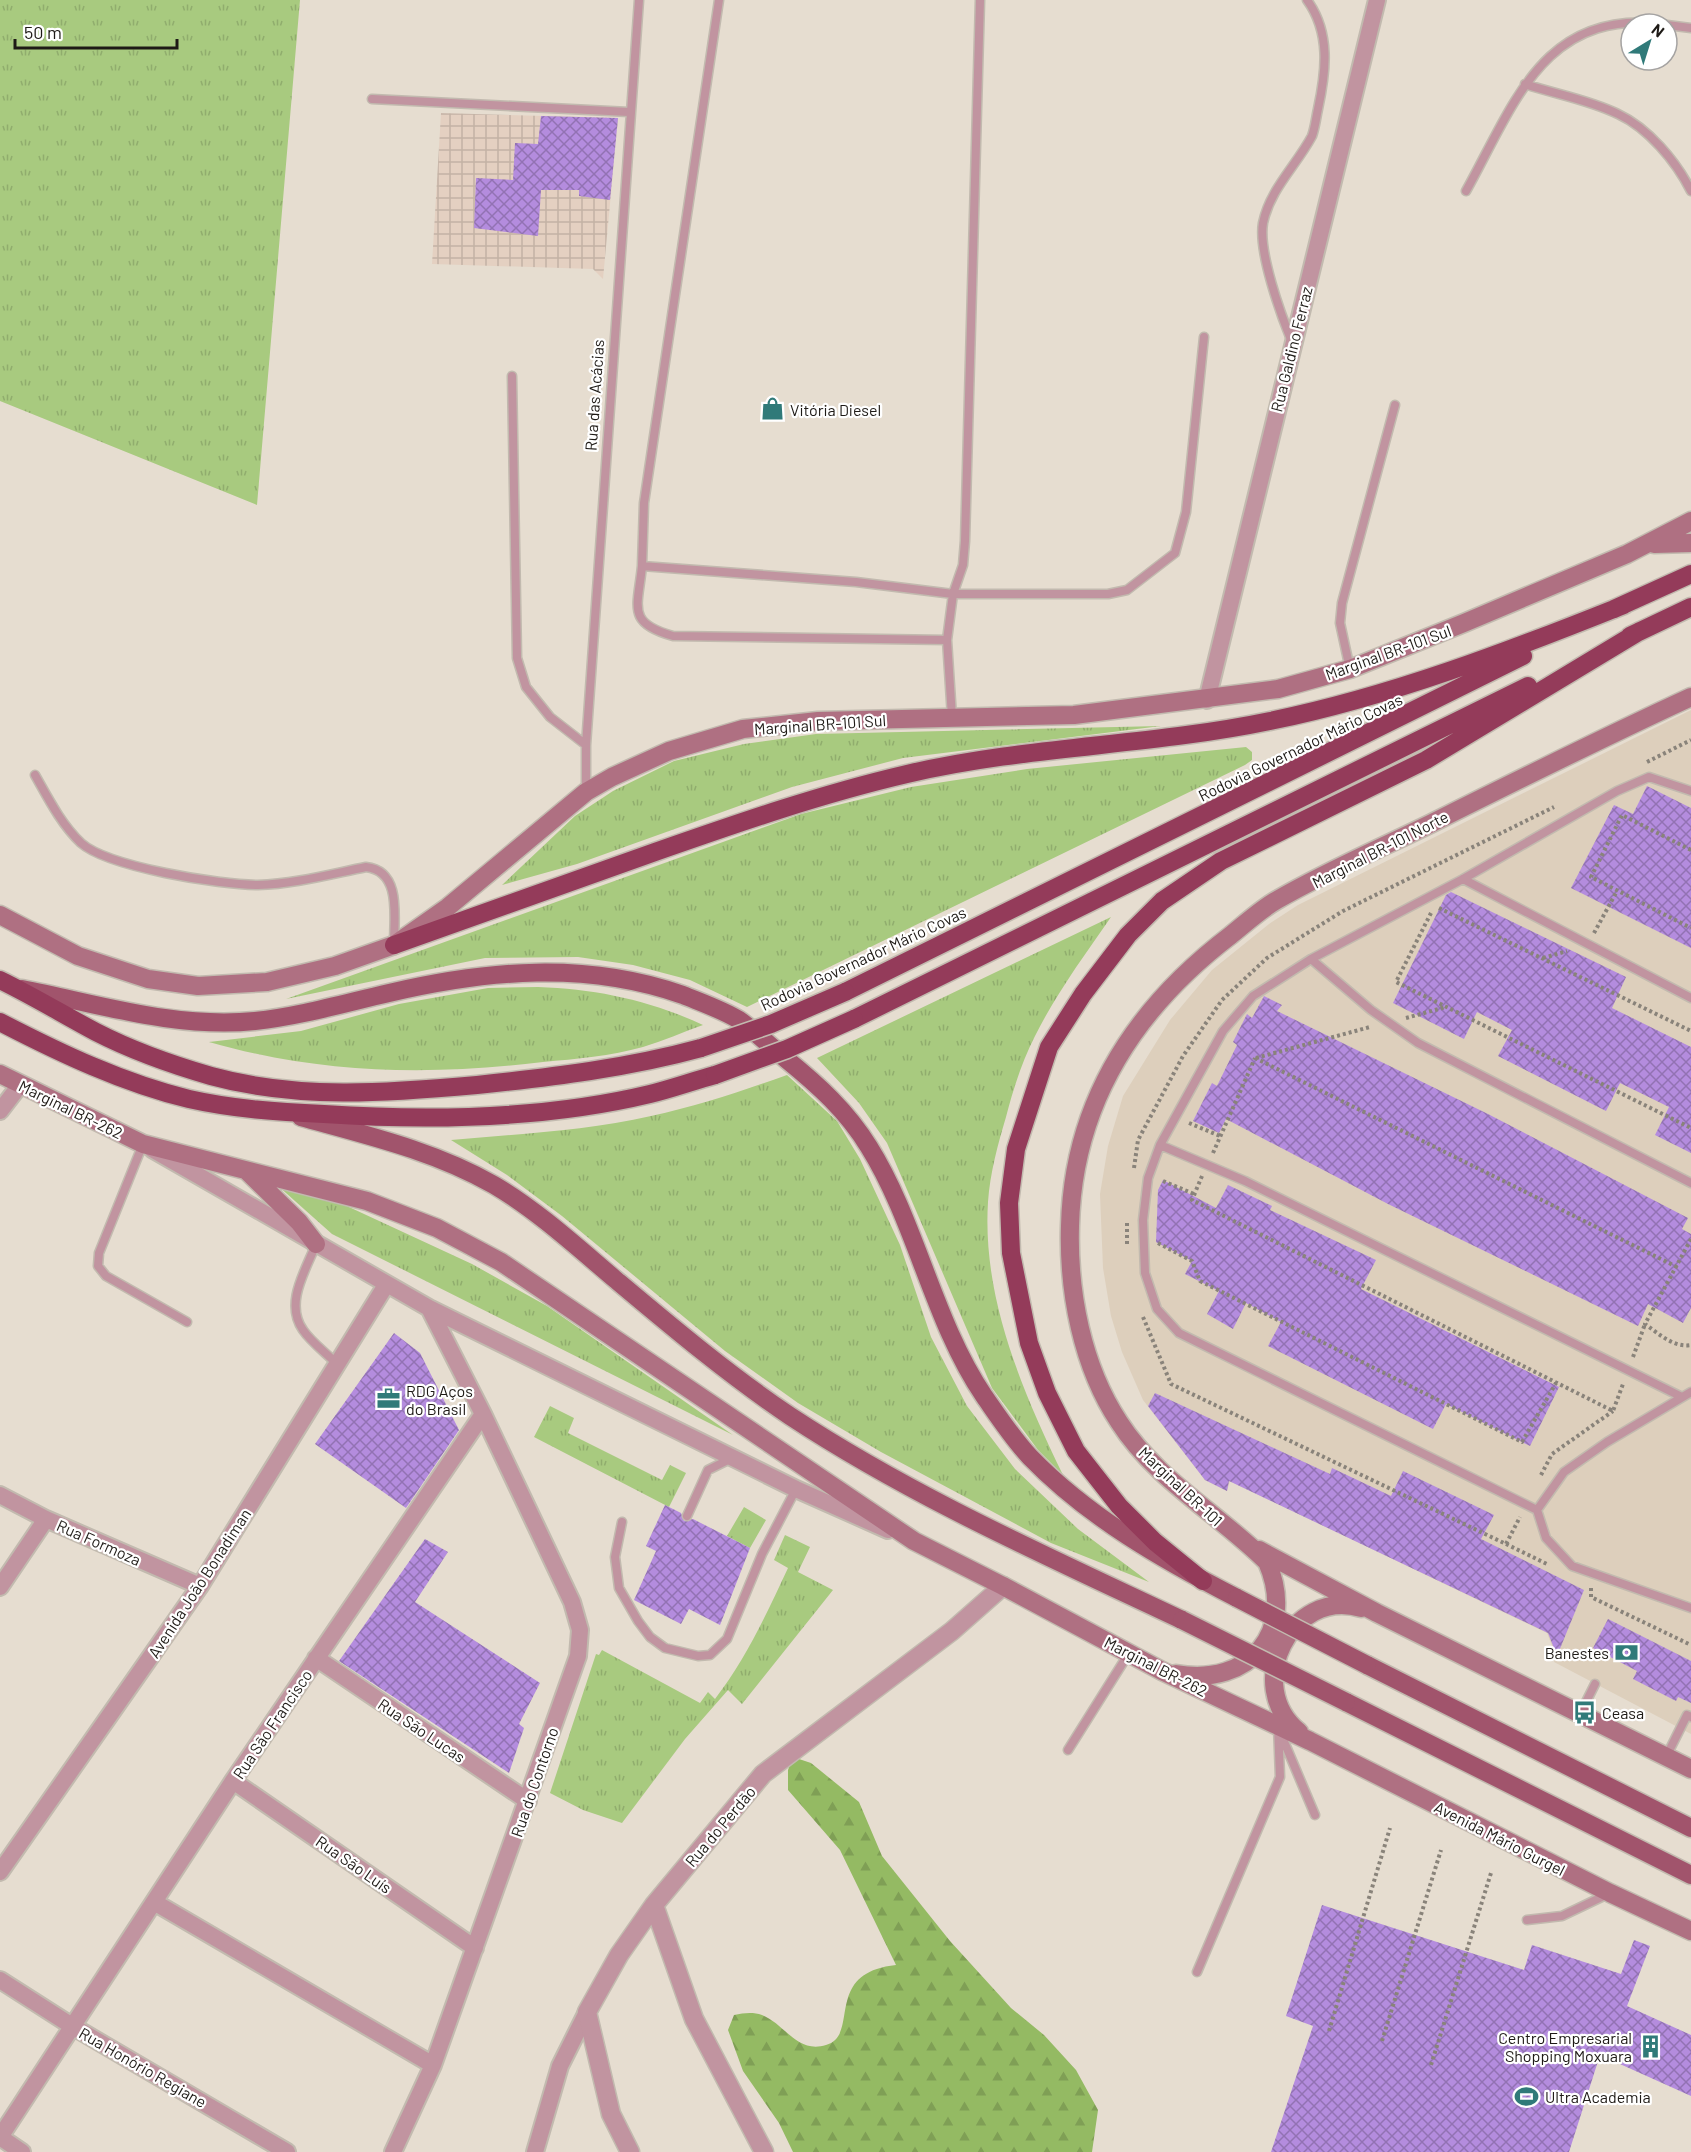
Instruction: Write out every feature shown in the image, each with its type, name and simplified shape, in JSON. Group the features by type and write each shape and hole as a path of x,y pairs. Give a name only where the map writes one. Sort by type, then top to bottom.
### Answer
{"highway":[{"name":"Rodovia Governador Mário Covas","path":"0,980 99,1033 172,1063 212,1076 298,1090 394,1093 645,1063 701,1048 771,1024 844,992 1402,718 1624,604 1686,577"},
{"path":"394,945 798,802 910,773 1025,755 1158,741 1271,721 1383,692 1491,658 1624,604"},
{"path":"0,1022 48,1046 130,1081 190,1099 282,1112 361,1117 488,1115 649,1094 715,1075 787,1048 854,1019 1691,607"},
{"path":"1203,1581 1155,1542 1119,1506 1076,1451 1047,1394 1029,1343 1011,1253 1009,1203 1016,1149 1049,1047 1083,994 1128,935 1162,901 1221,861 1426,760 1640,631"}],"main road":[{"name":"Marginal BR-101 Sul","path":"1,916 78,956 148,979 198,986 267,982 335,966 394,945 448,907 586,792 612,777 669,751 743,729 818,721 1074,715 1278,688 1350,669 1627,554 1691,521"},
{"path":"1627,554 1658,542 1691,543"},
{"name":"Marginal BR-101 Norte","path":"1114,1061 1157,1000 1209,952 1275,901 1586,746 1691,697"},
{"path":"17,988 161,1018 200,1023 254,1021 302,1014 393,992 485,974 532,971 573,972 627,981 682,995 738,1019 812,1080 844,1111 871,1149 913,1238 945,1321 981,1392 1028,1455 1085,1506 1142,1546 1203,1581 1691,1828"},
{"name":"Marginal BR-101","path":"1114,1061 1086,1130 1075,1170 1069,1255 1083,1342 1099,1384 1119,1422 1145,1456 1232,1533"},
{"name":"Marginal BR-262","path":"0,1074 143,1144 367,1201 437,1228 501,1262 914,1541 1004,1586 1162,1671 1311,1741"},
{"path":"282,1112 397,1144 449,1164 494,1185 553,1227 707,1354 789,1415 869,1466 1691,1875"},
{"path":"246,1170 299,1222 316,1244"},
{"path":"1232,1533 1266,1554 1377,1613 1691,1769"},
{"path":"1162,1671 1185,1676 1227,1671 1247,1661 1263,1646 1274,1626 1278,1604 1276,1582 1267,1562 1232,1533"},
{"path":"1311,1741 1291,1726 1278,1704 1273,1680 1276,1656 1288,1634 1306,1617 1329,1607 1354,1606 1377,1613"},
{"name":"Avenida Mário Gurgel","path":"1311,1741 1610,1893 1691,1931"}],"street":[{"name":"Rua Galdino Ferraz","path":"1208,699 1292,343 1377,0"},
{"path":"0,1111 20,1085"},
{"path":"143,1144 386,1286 796,1489 914,1541"},
{"name":"Avenida João Bonadiman","path":"0,1872 200,1586 386,1286"},
{"path":"429,1308 483,1414"},
{"name":"Rua São Francisco","path":"0,2137 233,1781 483,1414"},
{"name":"Rua do Contorno","path":"393,2152 433,2066 578,1656 580,1630 572,1602 483,1414"},
{"name":"Rua Formoza","path":"0,1495 46,1519 200,1586"},
{"path":"0,1587 46,1519"},
{"name":"Rua do Perdão","path":"587,2013 620,1955 654,1905 763,1774 952,1631 1004,1586"},
{"name":"Rua São Lucas","path":"316,1658 528,1802"},
{"name":"Rua São Luís","path":"233,1781 475,1948"},
{"path":"154,1902 433,2066"},
{"path":"654,1905 694,2019 764,2152"},
{"name":"Rua Honório Regiane","path":"0,1980 72,2026 287,2152"},
{"path":"535,2152 560,2066 587,2013"},
{"path":"587,2013 611,2114 630,2152"},
{"path":"0,2137 21,2152"}],"lane":[{"name":"Rua das Acácias","path":"586,792 586,745 629,112 639,0"},
{"path":"719,0 644,503 638,611 641,622 651,630 673,636 948,640"},
{"path":"952,717 948,640 953,594 963,565 965,541 980,0"},
{"path":"1292,343 1272,285 1263,226 1270,199 1312,134 1322,89 1326,52 1317,12 1308,0"},
{"path":"1466,191 1525,84 1549,54 1576,36 1619,25"},
{"path":"1525,84 1619,114 1655,141 1691,190"},
{"path":"372,99 629,112"},
{"path":"642,566 856,582 953,594 1127,590 1175,553 1186,512 1204,337"},
{"path":"512,376 517,658 525,687 550,717 586,745"},
{"path":"1350,669 1340,623 1342,603 1395,405"},
{"path":"35,775 68,828 82,844 108,858 192,878 258,885 366,867 377,868 387,876 393,889 394,945"},
{"path":"1691,791 1649,777 1617,791 1463,879 1311,959 1253,996 1223,1031 1160,1145 1148,1178 1144,1209 1145,1273 1157,1310 1179,1333 1537,1510 1546,1538 1572,1566 1691,1608"},
{"path":"1678,785 1691,781"},
{"path":"1463,879 1691,998"},
{"path":"1311,959 1333,981 1418,1043 1691,1184"},
{"path":"143,1144 99,1253 98,1266 106,1276 187,1322"},
{"path":"1160,1145 1276,1196 1682,1397"},
{"path":"316,1244 296,1294 295,1311 302,1330 337,1364"},
{"path":"1537,1510 1564,1472 1691,1392"},
{"path":"687,1516 705,1474 716,1465 733,1458"},
{"path":"622,1522 615,1557 619,1588 638,1621 650,1637 665,1648 698,1656 710,1655 727,1640 762,1554 796,1489"},
{"path":"1068,1750 1129,1653"},
{"path":"1580,1714 1595,1684"},
{"path":"1666,1757 1687,1715 1691,1717"},
{"path":"1278,1726 1315,1815"},
{"path":"1197,1972 1280,1777 1278,1726"},
{"path":"1527,1920 1562,1916 1610,1893"}],"path":[{"path":"1642,764 1691,740"},
{"path":"1133,1175 1138,1140 1183,1056 1222,1000 1267,958 1343,911 1560,804"},
{"path":"1691,849 1622,815 1591,877 1691,928"},
{"path":"1691,1031 1434,906 1396,982 1691,1128"},
{"path":"1255,1058 1446,1007"},
{"path":"1255,1058 1192,1200 1613,1411"},
{"path":"1255,1058 1677,1267"},
{"path":"1158,1190 1163,1180 1194,1194"},
{"path":"1127,1222 1125,1233 1129,1254"},
{"path":"1156,1232 1156,1242 1192,1260 1200,1281 1522,1442 1556,1383"},
{"path":"1506,1544 1552,1454 1613,1411 1646,1324 1691,1239"},
{"path":"1143,1316 1172,1384 1560,1570"},
{"path":"1646,1324 1666,1340 1682,1347 1691,1345"},
{"path":"1592,1586 1591,1598 1691,1645"},
{"path":"1329,2031 1390,1828"},
{"path":"1382,2041 1441,1850"},
{"path":"1431,2065 1491,1873"}],"shaded area":[{"path":"441,113 618,118 603,279 593,269 432,264"},
{"path":"1691,710 1691,1734 1554,1662 1556,1656 1547,1633 1230,1481 1227,1491 1205,1480 1143,1400 1122,1352 1111,1316 1103,1268 1100,1194 1108,1146 1123,1096 1170,1020 1212,970 1269,924 1298,905"}],"green space":[{"path":"0,0 300,0 257,505 0,401"},
{"path":"1161,726 903,758 792,787 577,864 502,885 575,816 613,791 674,761 744,744 816,734"},
{"path":"1246,747 1252,752 1252,760 1245,765 747,1007 690,980 633,965 578,957 485,958 286,999 801,814 911,787 1027,769"},
{"path":"1111,917 1052,1005 1026,1055 997,1148 988,1202 991,1273 998,1308 1020,1377 1063,1475 1038,1450 992,1388 887,1143 859,1103 817,1058"},
{"path":"538,987 581,990 622,997 663,1009 703,1025 651,1045 619,1053 568,1060 458,1069 416,1070 334,1066 292,1061 209,1042 301,1031 399,1004 488,988"},
{"path":"787,1075 837,1121 860,1159 900,1245 931,1337 967,1406 1015,1469 1078,1529 1149,1582 1051,1543 881,1452 798,1403 725,1351 562,1216 507,1175 451,1140 551,1131 626,1121 703,1103"},
{"path":"277,1185 336,1201 472,1264 547,1306 733,1435 332,1234"},
{"path":"550,1406 574,1418 568,1433 662,1480 670,1465 686,1473 669,1507 534,1437"},
{"path":"744,1507 766,1520 750,1548 727,1536"},
{"path":"785,1535 810,1547 798,1572 833,1590 742,1704 728,1690 685,1739 622,1823 583,1810 550,1793 596,1654 599,1655 602,1650 700,1703 708,1692 715,1699 746,1652 788,1568 774,1560"},
{"path":"793,1757 811,1763 859,1802 882,1856 950,1941 1011,2008 1044,2035 1076,2070 1098,2110 1092,2152 793,2152 779,2123 743,2071 728,2030 734,2015 755,2013 762,2015 799,2042 816,2047 826,2045 836,2039 841,2029 846,2004 859,1979 873,1970 896,1965 840,1850 788,1790 788,1770"}],"building":[{"path":"541,116 618,118 610,200 579,196 579,190 541,190 538,236 474,228 476,178 513,180 515,143 538,144"},
{"path":"1647,786 1691,808 1691,948 1571,888 1614,805 1633,814"},
{"path":"1451,892 1626,977 1612,1008 1691,1047 1691,1153 1655,1135 1669,1107 1620,1083 1606,1111 1498,1056 1512,1030 1477,1012 1464,1039 1393,1003 1446,895"},
{"path":"1264,996 1282,1005 1277,1011 1488,1114 1688,1218 1682,1229 1691,1234 1691,1308 1683,1323 1648,1304 1638,1326 1388,1204 1226,1119 1219,1133 1193,1121 1212,1083 1217,1086 1237,1045 1233,1042 1247,1014 1252,1018"},
{"path":"1163,1180 1216,1208 1228,1185 1272,1206 1270,1210 1376,1260 1361,1289 1559,1387 1530,1446 1446,1404 1433,1429 1268,1346 1281,1322 1246,1303 1233,1329 1207,1314 1219,1291 1185,1274 1192,1261 1156,1242 1158,1190"},
{"name":"RDG Aços do Brasil","path":"394,1333 420,1353 459,1430 406,1508 315,1444"},
{"path":"1155,1393 1330,1474 1332,1468 1391,1496 1403,1471 1494,1515 1481,1539 1584,1590 1557,1656 1548,1633 1229,1481 1227,1491 1205,1480 1148,1406"},
{"path":"665,1505 681,1513 684,1521 693,1519 750,1548 720,1625 689,1609 681,1624 634,1600 656,1551 646,1546"},
{"path":"425,1539 448,1552 415,1602 540,1683 519,1724 524,1728 509,1773 339,1661"},
{"path":"1608,1619 1691,1661 1691,1703 1678,1697 1676,1701 1633,1679 1637,1671 1593,1648"},
{"path":"1322,1905 1524,1970 1532,1945 1621,1974 1634,1940 1650,1946 1627,2006 1691,2035 1691,2096 1600,2055 1569,2152 1271,2152 1313,2026 1286,2016"}],"place":[{"name":"Vitória Diesel","path":"772,409"},
{"name":"RDG Aços do Brasil","path":"388,1399"},
{"name":"Banestes","path":"1627,1652"},
{"name":"Ceasa","path":"1584,1712"},
{"name":"Centro Empresarial Shopping Moxuara","path":"1650,2046"},
{"name":"Ultra Academia","path":"1527,2096"}]}
